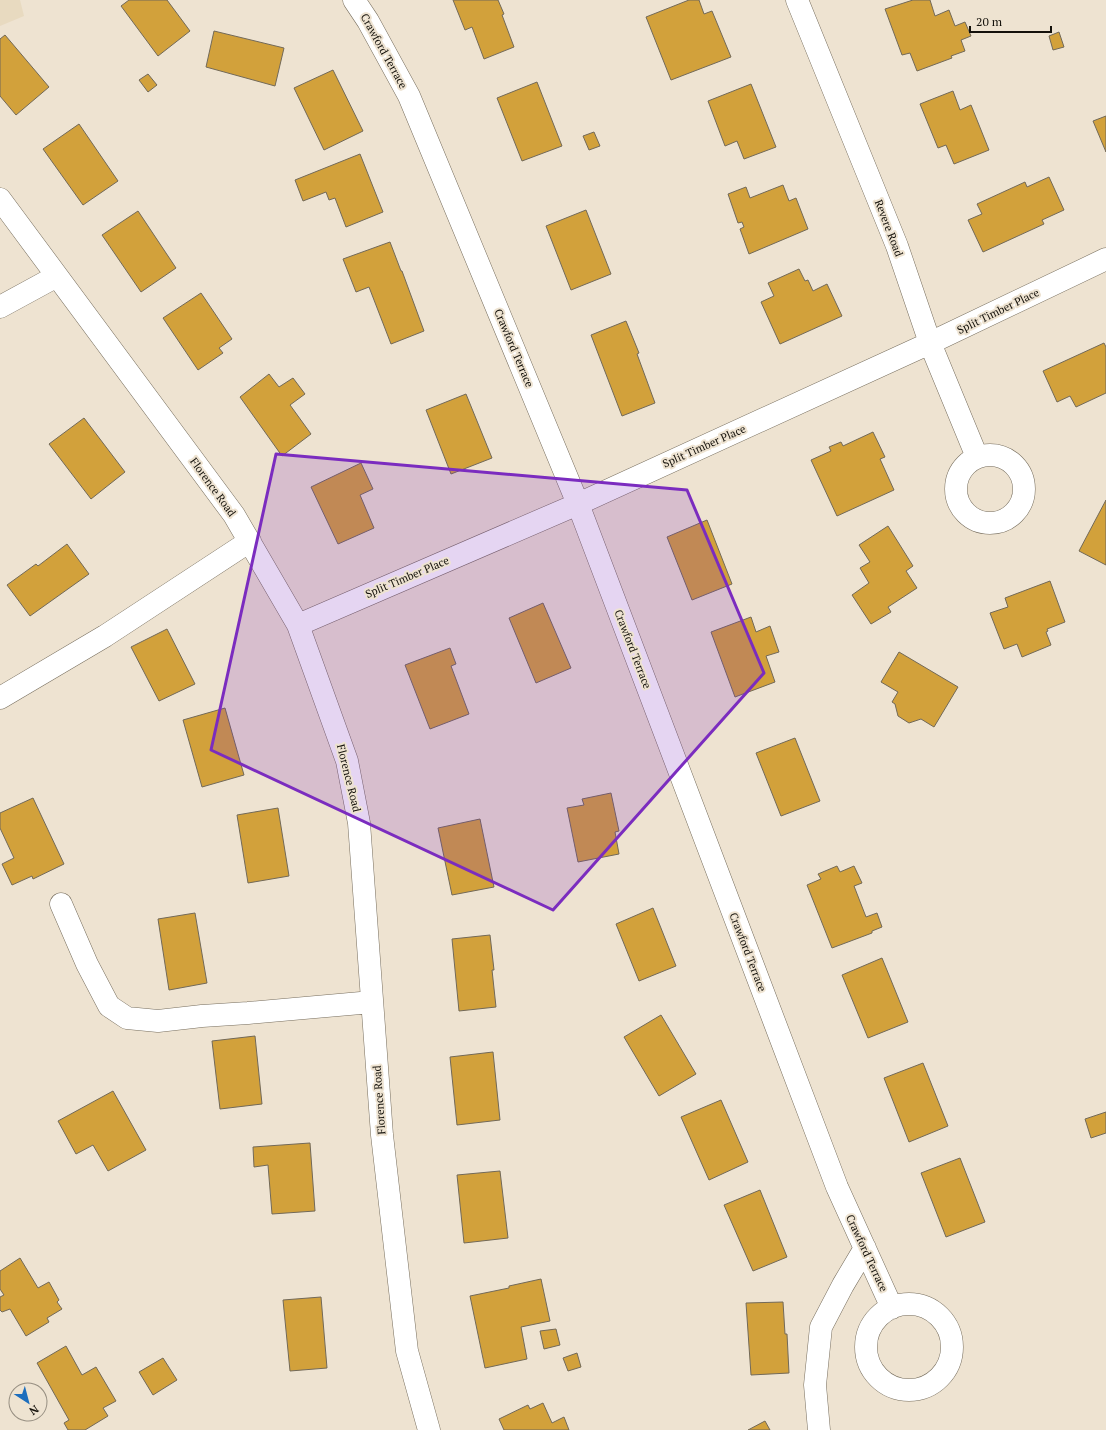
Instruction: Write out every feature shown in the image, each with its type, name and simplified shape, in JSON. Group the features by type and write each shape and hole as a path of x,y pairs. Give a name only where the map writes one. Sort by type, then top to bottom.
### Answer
{"street":[{"name":"Crawford Terrace","path":"354,0 368,21 409,96 578,504 837,1187 892,1308"},
{"name":"Revere Road","path":"797,0 897,246 930,343 977,457"},
{"name":"Florence Road","path":"0,199 234,515 298,625 347,761 359,823 382,1135 408,1351 429,1430"},
{"name":"Split Timber Place","path":"298,625 578,504 930,343 1106,259"},
{"path":"0,307 57,276"},
{"path":"0,698 105,636 250,541"},
{"path":"61,904 87,964 109,1006 127,1018 158,1021 372,1002"},
{"path":"819,1430 815,1385 821,1327 843,1285 865,1248"}],"highlighted area":[{"path":"276,454 687,490 764,673 553,910 211,750"}],"shaded area":[{"path":"0,0 20,0 24,16 0,26"}],"building":[{"path":"129,0 167,0 190,31 158,56 121,6"},
{"path":"453,0 498,0 514,47 484,59 472,27 465,30"},
{"path":"689,0 699,0 704,14 712,11 731,57 671,80 646,17"},
{"path":"913,0 930,0 935,16 949,10 955,26 965,22 971,36 961,40 965,51 951,56 952,58 917,71 910,53 902,55 885,9"},
{"path":"214,31 284,48 275,86 206,67"},
{"path":"1059,32 1064,47 1053,50 1049,36"},
{"path":"5,35 49,87 16,115 0,96 0,39"},
{"path":"333,70 363,131 324,150 294,88"},
{"path":"148,74 157,85 148,92 139,80"},
{"path":"537,82 562,146 522,161 497,98"},
{"path":"751,84 776,147 744,159 737,141 725,146 708,101"},
{"path":"953,91 960,110 971,105 989,150 954,164 946,145 938,148 920,104"},
{"path":"1106,116 1106,152 1093,121"},
{"path":"79,124 118,181 83,205 43,149"},
{"path":"594,132 600,146 589,150 583,136"},
{"path":"360,154 383,212 346,227 335,198 329,200 326,192 303,201 295,180"},
{"path":"1049,177 1064,210 1042,220 1044,224 983,252 968,220 982,214 977,204 1025,182 1027,187"},
{"path":"783,185 789,201 796,198 808,229 749,254 740,229 744,227 742,222 738,223 728,194 746,187 750,198"},
{"path":"586,210 611,274 571,290 546,226"},
{"path":"138,211 176,268 141,292 102,235"},
{"path":"390,242 424,331 391,344 369,287 356,292 343,259"},
{"path":"799,269 805,281 808,280 813,291 827,284 842,316 780,344 761,302 774,296 768,283"},
{"path":"201,293 232,339 219,348 223,353 198,370 163,318"},
{"path":"626,321 639,353 637,354 655,403 622,416 591,335"},
{"path":"1104,343 1106,347 1106,393 1076,407 1070,396 1057,402 1043,371"},
{"path":"269,374 279,387 293,378 305,394 290,405 311,434 282,456 240,397"},
{"path":"466,394 492,458 451,474 426,410"},
{"path":"84,418 125,472 91,499 49,444"},
{"path":"873,432 885,457 880,459 894,490 837,516 811,460 831,451 829,447 841,442 843,446"},
{"path":"361,463 373,489 360,495 374,528 338,544 311,487"},
{"path":"1106,500 1106,565 1079,551"},
{"path":"707,520 732,584 692,600 667,537"},
{"path":"888,526 913,566 906,571 917,588 888,607 891,612 871,624 852,595 869,583 860,568 870,562 859,545"},
{"path":"67,544 89,574 30,616 7,585 36,564 38,566"},
{"path":"1050,581 1065,622 1047,629 1048,631 1046,632 1051,645 1022,657 1017,644 1004,649 990,613 1008,607 1005,598"},
{"path":"543,603 571,668 536,683 509,618"},
{"path":"751,617 756,632 770,626 779,652 766,656 775,682 735,697 711,632"},
{"path":"167,629 195,684 159,701 131,647"},
{"path":"450,648 456,664 451,666 469,714 430,729 405,665"},
{"path":"899,652 958,687 934,727 921,719 909,723 898,716 895,704 892,702 898,692 881,682"},
{"path":"225,708 244,775 202,787 183,720"},
{"path":"795,738 820,801 781,816 756,753"},
{"path":"611,793 619,831 615,832 619,854 578,862 567,808 584,805 582,799"},
{"path":"33,798 64,864 33,879 32,876 12,885 2,864 14,858 0,828 0,813"},
{"path":"278,808 289,876 248,883 237,815"},
{"path":"480,819 494,887 452,895 438,828"},
{"path":"837,866 840,872 854,866 862,883 854,886 866,917 877,913 882,927 872,931 872,933 832,948 807,885 821,879 818,874"},
{"path":"653,908 676,966 639,981 616,924"},
{"path":"195,913 207,983 169,990 158,919"},
{"path":"490,935 496,1007 459,1011 452,939"},
{"path":"882,958 908,1022 868,1038 842,975"},
{"path":"661,1015 696,1074 659,1096 624,1037"},
{"path":"255,1036 262,1104 220,1109 212,1041"},
{"path":"493,1052 500,1120 457,1125 450,1057"},
{"path":"923,1063 948,1126 909,1142 884,1078"},
{"path":"113,1091 146,1150 108,1171 93,1145 76,1154 58,1121"},
{"path":"721,1100 748,1162 709,1180 681,1117"},
{"path":"1106,1112 1106,1133 1091,1138 1085,1119"},
{"path":"310,1143 315,1211 272,1214 268,1165 254,1167 253,1147"},
{"path":"960,1158 985,1222 946,1237 921,1173"},
{"path":"500,1171 508,1238 464,1243 457,1175"},
{"path":"760,1190 787,1257 753,1271 724,1205"},
{"path":"20,1258 38,1288 49,1282 59,1300 57,1302 62,1309 47,1318 49,1322 26,1336 10,1309 2,1312 0,1310 0,1297 4,1295 0,1289 0,1271"},
{"path":"541,1279 550,1321 521,1327 527,1359 485,1368 470,1296 509,1288 509,1286"},
{"path":"321,1297 327,1368 290,1371 283,1300"},
{"path":"783,1302 785,1334 787,1334 789,1373 751,1375 746,1303"},
{"path":"556,1329 560,1345 544,1349 540,1331"},
{"path":"66,1346 82,1375 96,1367 116,1401 103,1408 108,1416 85,1430 68,1430 64,1423 69,1420 37,1363"},
{"path":"577,1353 581,1367 568,1371 563,1358"},
{"path":"163,1358 177,1380 153,1395 139,1372"},
{"path":"543,1403 552,1423 564,1417 569,1430 504,1430 499,1419 528,1405 530,1409"},
{"path":"765,1421 770,1430 748,1430"}]}
